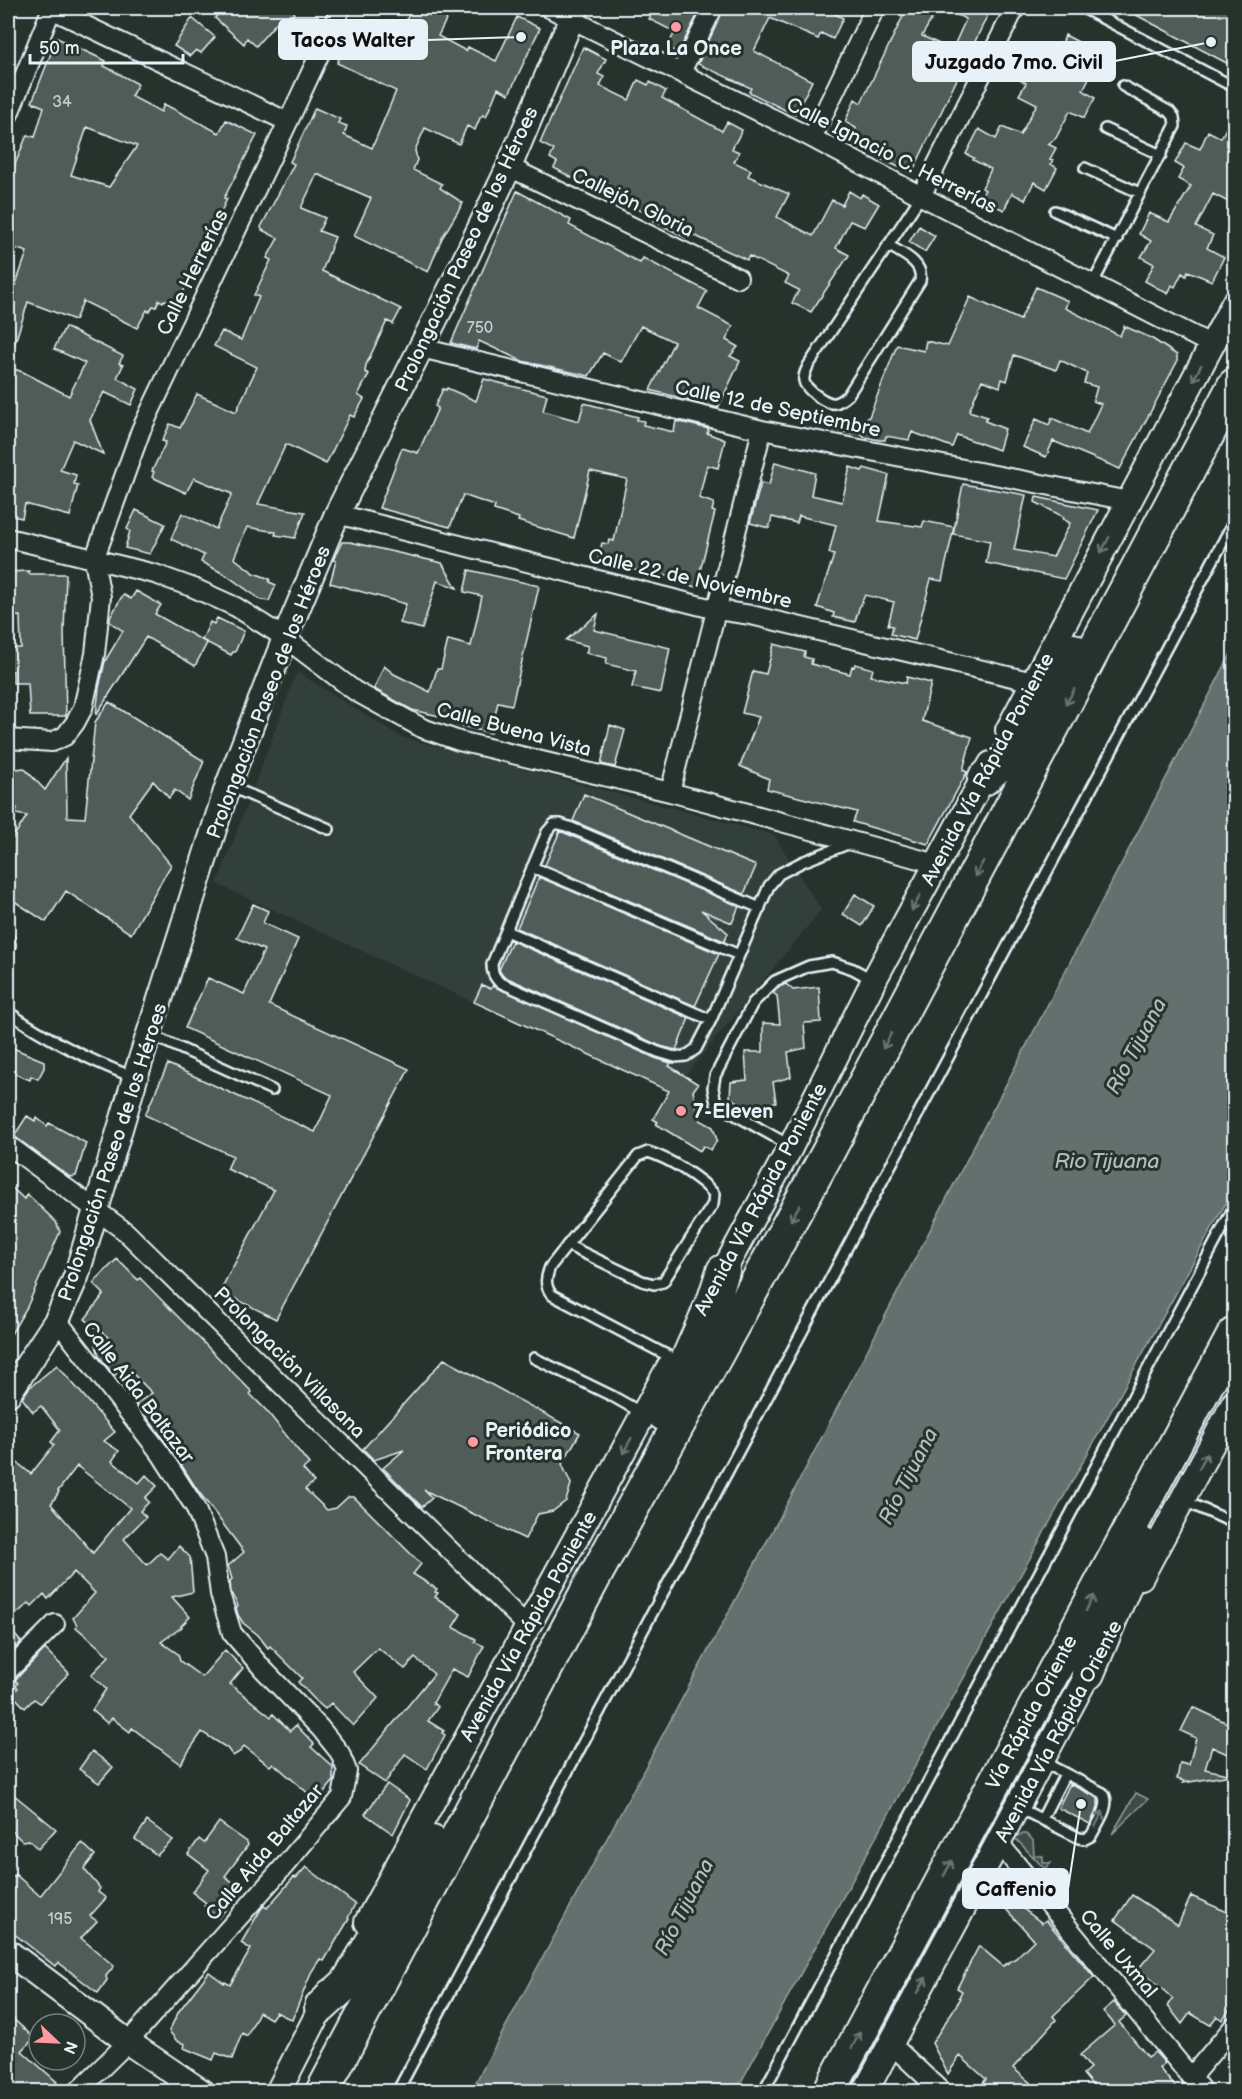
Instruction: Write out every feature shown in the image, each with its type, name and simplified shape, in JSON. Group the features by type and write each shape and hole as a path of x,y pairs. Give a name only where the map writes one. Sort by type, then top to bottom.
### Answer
{"highway":[{"path":"1210,431 1219,392 1223,352"},
{"name":"Avenida Vía Rápida Poniente","path":"322,2091 594,1578 828,1154 1234,385"},
{"path":"984,778 1007,758 1158,511 1177,495"},
{"path":"594,1578 609,1537 714,1299 723,1271"},
{"name":"Vía Rápida Oriente","path":"829,2091 1234,1334"},
{"path":"1088,1673 1215,1369"},
{"path":"321,2007 347,1983 536,1673 558,1648"}],"main road":[{"name":"Prolongación Paseo de los Héroes","path":"8,1394 57,1320 76,1277 135,1078 228,785 285,638 337,513 509,167 574,13"},
{"name":"Avenida Vía Rápida Poniente","path":"278,2091 321,2007 791,1146 874,980 984,778 1129,501 1223,352 1234,303"},
{"name":"Avenida Vía Rápida Oriente","path":"865,2091 1234,1403"},
{"path":"8,1952 128,2042 202,2091"}],"street":[{"path":"8,116 51,8 288,122"},
{"name":"Calle Herrerías","path":"94,560 141,430 340,8"},
{"name":"Calle Ignacio C. Herrerías","path":"549,8 574,13 681,72 1223,352"},
{"path":"681,72 713,8"},
{"path":"812,138 875,8"},
{"path":"921,196 1015,8"},
{"name":"Callejón Gloria","path":"509,167 738,278"},
{"name":"Calle 12 de Septiembre","path":"421,348 762,430 1129,501"},
{"path":"670,792 762,430"},
{"name":"Calle 22 de Noviembre","path":"337,513 717,610 751,615 1033,682"},
{"name":"Calle Buena Vista","path":"8,538 155,574 194,588 236,608 285,638 355,691 422,728 459,741 670,792 937,864"},
{"path":"8,739 52,742 65,736 83,708 95,654 101,597 94,560"},
{"name":"Prolongación Villasana","path":"8,1145 126,1232 528,1627"},
{"name":"Calle Aida Baltazar","path":"57,1320 161,1454 195,1507 215,1557 220,1593 232,1633 263,1670 320,1728 340,1753 347,1770 342,1797 286,1864 128,2042 77,2091"},
{"path":"8,1671 55,1624"},
{"name":"Calle Uxmal","path":"999,1843 1203,2091"},
{"path":"1191,2076 1234,2026"},
{"path":"891,2044 942,2091"}],"lane":[{"path":"1083,8 1234,87"},
{"path":"1093,283 1175,126 1174,117 1170,112 1123,86"},
{"path":"1105,129 1161,155"},
{"path":"1085,168 1140,193"},
{"path":"888,245 916,264 921,274 920,281 848,395 835,403 829,403 807,387 804,374 888,245 921,196"},
{"path":"1055,211 1117,238"},
{"path":"397,2091 1234,521"},
{"path":"228,785 328,829"},
{"path":"760,908 560,824 554,824 547,832 492,964 493,975 500,981 658,1052 675,1057 686,1056 696,1049 711,1020 770,886 779,874 802,862 853,842"},
{"path":"532,867 739,955"},
{"path":"506,932 711,1020"},
{"path":"8,937 10,940 8,950"},
{"path":"791,1146 716,1104 713,1088 715,1076 753,1003 775,981 809,966 832,962 853,969 874,980"},
{"path":"8,1012 36,1032 98,1064 135,1078"},
{"path":"149,1034 272,1090"},
{"path":"567,1245 642,1281 654,1284 663,1282 713,1204 714,1194 707,1186 657,1155 648,1152 638,1156 567,1245 550,1267 546,1278 546,1288 552,1295 674,1359"},
{"path":"764,2091 1234,1207"},
{"path":"534,1358 644,1414"},
{"path":"1182,1500 1234,1523"},
{"path":"1017,1807 1085,1839 1090,1836 1103,1812 1107,1804 1106,1797 1102,1793 1041,1761"},
{"path":"1042,1819 1065,1774"}],"shaded area":[{"path":"297,672 401,737 774,835 821,910 685,1076 674,1095 217,884"},
{"path":"1136,1793 1148,1799 1112,1834"},
{"path":"1026,1834 1033,1840 1034,1856 1043,1856 1043,1863 1051,1863 1045,1869 1015,1838"}],"water":[{"name":"Rio Tijuana","path":"1234,648 1234,1188 736,2091 471,2091 788,1502"}],"building":[{"path":"221,8 296,8 288,28 276,23 256,46 247,38 244,44 215,18"},
{"path":"413,8 452,8 438,36 466,51 468,47 496,61 517,17 540,28 509,94 498,88 486,117 483,115 480,118 475,130 467,126 459,144 425,128 415,150 417,160 413,170 442,184 440,188 463,203 442,238 428,272 354,236 371,198 317,174 301,208 325,218 319,231 335,237 322,271 401,309 393,324 387,321 366,365 365,372 369,374 358,395 364,399 354,417 350,415 326,464 286,444 258,504 305,512 295,538 247,527 234,558 254,573 270,579 269,582 276,585 269,601 261,600 226,575 201,562 204,555 171,539 182,513 216,529 232,494 194,478 186,493 152,477 154,472 152,471 166,442 162,441 170,424 180,428 197,394 236,412 257,367 214,346 222,331 241,340 259,297 254,295 271,260 267,258 278,238 262,230 261,227 294,164 290,162 315,108 340,119 338,123 347,126 344,135 372,148 396,91 337,63 357,24 393,42"},
{"name":"Plaza La Once","path":"655,8 701,8 678,53 667,47 675,32 649,19"},
{"path":"724,8 824,8 843,18 833,39 821,33 818,39 770,18 754,51 812,81 795,115 749,92 751,88 698,64"},
{"path":"907,8 938,8 922,36 952,50 966,19 942,8 991,8 912,173 881,159 884,152 852,138 856,128 845,122 855,99 861,103"},
{"path":"1123,8 1234,8 1234,67"},
{"path":"192,18 215,37 201,53 196,50 190,56 174,46"},
{"path":"1065,35 1090,48 1080,66 1092,72 1083,90 1095,98 1084,118 1070,111 1056,138 1048,144 1056,148 1050,159 1053,160 1051,164 1057,168 1046,189 1034,182 1025,200 1012,193 1004,210 979,198 985,190 982,188 991,169 966,154 979,129 996,139 1002,127 1020,135 1037,104 1019,95 1026,83 1009,74 1021,49 1029,55 1031,52 1049,61 1059,43 1062,45"},
{"path":"57,38 106,61 104,66 138,84 131,96 161,112 164,104 219,133 226,120 257,135 224,198 227,199 178,303 159,300 156,307 153,306 149,312 147,310 137,328 83,301 75,320 28,302 11,355 8,355 8,293 11,282 16,284 27,252 8,246 8,173 11,174 27,135 35,137 44,107 32,102","holes":["87,127 137,146 109,187 71,175"]},
{"path":"583,47 606,59 598,74 604,77 600,86 629,100 638,80 648,85 650,82 666,91 662,98 722,131 727,122 742,130 732,149 739,152 734,162 751,170 748,176 789,194 777,217 813,236 832,200 842,205 849,191 860,198 862,194 879,204 865,227 850,221 836,248 849,255 811,312 792,303 799,290 785,283 789,276 749,256 747,260 689,233 686,238 654,221 656,218 625,203 627,199 593,180 589,187 554,168 557,162 550,158 554,150 540,143"},
{"path":"1234,113 1234,205 1213,194 1196,227 1213,235 1207,248 1224,257 1212,281 1188,271 1186,276 1182,273 1175,287 1172,285 1168,294 1145,281 1154,264 1141,257 1151,241 1139,234 1149,213 1169,222 1191,186 1178,179 1184,168 1175,163 1186,143 1200,149 1208,131 1221,138"},
{"path":"517,191 571,220 569,225 640,263 643,258 707,291 698,308 733,326 726,340 738,347 730,356 740,361 718,408 650,390 674,342 641,326 621,362 603,353 589,376 522,361 479,341 476,349 451,343"},
{"path":"919,226 935,236 925,252 909,242"},
{"path":"1036,287 1068,301 1065,308 1120,336 1124,326 1151,338 1177,355 1177,362 1120,469 1053,441 1046,457 1023,447 1036,419 1049,425 1052,418 1087,434 1101,404 1093,401 1097,387 1084,383 1087,373 1060,360 1056,370 1014,355 1007,381 1002,379 1000,387 982,380 969,411 987,417 985,421 1005,429 999,450 957,435 952,447 912,432 909,440 886,436 885,440 879,440 864,437 864,435 836,431 869,417 897,345 924,351 926,341 948,346 970,297 1020,320"},
{"path":"65,327 123,356 119,363 123,365 117,378 138,389 131,405 104,392 90,420 103,454 73,440 60,470 76,475 74,484 78,485 70,516 25,504 22,518 8,515 8,367 23,372 69,396 85,363 54,349"},
{"path":"484,379 547,395 543,411 579,421 584,403 638,417 637,420 644,421 643,425 674,432 676,421 709,429 707,433 725,440 718,468 707,465 699,498 714,503 712,511 715,512 696,587 672,581 673,577 597,563 602,543 608,544 609,540 614,541 627,479 590,471 574,538 518,521 519,518 494,510 495,506 463,495 450,527 379,508 402,448 418,453 438,408 435,406 443,389 447,388 476,401"},
{"path":"775,462 815,473 811,495 842,502 850,467 862,471 864,468 889,475 879,521 922,527 924,521 954,527 942,581 931,579 915,640 891,634 893,626 888,625 894,602 865,595 855,622 833,617 834,613 817,607 834,555 829,553 836,525 799,516 797,523 772,517 769,528 750,523 761,483 769,485"},
{"path":"963,484 1026,495 1014,550 1053,557 1070,523 1063,519 1064,517 1035,502 1036,497 1098,510 1064,579 986,563 990,541 953,534"},
{"path":"136,510 165,524 150,554 125,548 130,531 127,529"},
{"path":"342,542 442,563 457,588 437,581 422,629 400,623 406,604 330,583 336,561 333,560"},
{"path":"469,570 539,586 512,705 498,702 491,733 457,725 458,720 412,710 374,689 384,666 394,674 430,692 437,669 441,669 448,640 471,646 482,596 464,592"},
{"path":"29,571 29,574 66,574 64,632 66,716 30,716 28,683 13,683 13,671 8,671 8,648 21,648 20,616 8,617 8,572"},
{"path":"136,591 161,605 155,614 207,643 195,666 146,637 96,715 105,661 123,631 110,622 110,618 121,598 124,595 131,599"},
{"path":"598,614 594,630 670,648 661,693 632,687 636,671 606,664 607,658 586,653 588,646 566,640"},
{"path":"217,618 244,631 235,652 231,655 202,640 210,622 214,624"},
{"path":"774,644 805,652 804,657 812,659 811,664 850,674 855,664 873,669 871,676 906,683 907,677 931,683 922,721 972,737 963,770 967,772 928,844 853,822 857,812 767,789 769,779 740,766 759,717 742,713 753,671 766,674"},
{"path":"109,702 204,761 188,800 175,790 169,798 153,781 129,814 171,865 131,934 66,891 46,922 8,897 8,845 27,816 16,814 17,808 8,807 8,770 24,768 45,790 66,758 67,817 85,818 95,722"},
{"path":"610,725 625,730 615,767 601,764"},
{"path":"584,794 756,866 744,894 573,821"},
{"path":"560,831 739,906 732,923 701,910 728,933 724,941 545,865"},
{"path":"539,877 719,954 695,1006 517,928"},
{"path":"855,894 874,906 862,926 843,914"},
{"path":"253,904 268,911 263,923 298,939 269,1005 409,1069 276,1319 220,1291 274,1190 227,1169 233,1156 145,1115 168,1064 315,1132 332,1095 185,1028 208,978 244,994 264,950 237,938"},
{"path":"512,941 689,1018 676,1050 660,1046 503,976 499,970"},
{"path":"786,984 793,990 819,987 821,1022 804,1023 806,1048 788,1052 791,1077 773,1082 776,1102 748,1107 730,1098 731,1082 747,1080 745,1052 763,1052 763,1023 780,1024 777,996 773,993"},
{"path":"482,985 491,989 493,985 655,1058 671,1063 669,1066 698,1084 693,1091 700,1120 713,1127 717,1140 711,1150 703,1146 700,1151 656,1124 658,1122 653,1119 669,1091 474,1002"},
{"path":"8,1046 44,1061 44,1068 38,1079 31,1076 30,1080 8,1071"},
{"path":"27,1116 35,1121 37,1118 47,1126 49,1123 86,1143 76,1176 70,1177 14,1136"},
{"path":"8,1184 24,1199 27,1194 56,1222 60,1232 27,1307 8,1339"},
{"path":"117,1259 138,1280 140,1278 252,1392 250,1394 266,1410 309,1464 303,1469 314,1482 305,1489 327,1510 336,1508 348,1497 354,1497 421,1564 413,1574 437,1589 435,1592 438,1593 435,1597 461,1614 453,1627 484,1646 468,1677 452,1669 433,1703 438,1707 428,1721 444,1731 442,1733 445,1735 427,1769 405,1754 385,1783 359,1765 434,1674 415,1658 405,1669 378,1648 353,1672 378,1698 353,1726 331,1703 325,1709 317,1702 298,1682 302,1678 270,1646 268,1648 238,1615 236,1608 238,1606 231,1592 230,1581 232,1579 228,1566 244,1552 196,1488 170,1447 136,1404 152,1393 125,1366 114,1376 99,1356 96,1345 109,1338 85,1319 104,1294 93,1283"},
{"name":"Periódico Frontera","path":"444,1359 580,1433 562,1464 571,1484 566,1501 553,1511 538,1514 525,1539 424,1490 432,1498 422,1507 383,1468 404,1450 374,1460 363,1449"},
{"path":"57,1365 115,1432 104,1441 119,1451 112,1461 139,1483 146,1475 157,1486 145,1498 149,1502 140,1511 146,1517 124,1539 147,1565 160,1553 168,1559 179,1546 190,1557 193,1592 172,1597 190,1617 182,1627 161,1642 178,1654 180,1661 202,1677 225,1650 243,1668 230,1684 271,1717 273,1714 290,1731 296,1725 314,1744 311,1747 333,1767 333,1782 317,1801 273,1763 270,1766 244,1746 233,1756 227,1748 202,1732 180,1764 132,1728 130,1732 112,1718 107,1723 92,1710 106,1689 91,1675 109,1656 76,1627 73,1618 95,1593 74,1572 48,1599 44,1594 32,1606 29,1603 8,1621 8,1455 31,1474 54,1445 51,1442 60,1430 41,1406 33,1412 22,1398 29,1388","holes":["77,1466 130,1508 93,1553 51,1504"]},
{"path":"8,1627 21,1642 8,1656"},
{"path":"45,1649 69,1673 40,1703 34,1699 25,1708 12,1694 18,1688 15,1680"},
{"path":"1193,1707 1234,1726 1234,1757 1212,1747 1205,1769 1231,1775 1183,1783 1184,1781 1177,1779 1180,1763 1189,1765 1196,1738 1181,1731"},
{"path":"92,1751 113,1767 99,1783 79,1769"},
{"path":"387,1784 410,1800 393,1834 365,1814"},
{"path":"1070,1784 1098,1798 1098,1807 1090,1824 1058,1808"},
{"path":"8,1790 56,1829 38,1849 29,1840 22,1841 8,1827"},
{"path":"147,1821 173,1840 157,1855 135,1839"},
{"path":"219,1822 248,1845 225,1876 243,1890 218,1918 204,1906 206,1903 192,1892 209,1870 188,1854 199,1839 204,1843"},
{"path":"82,1843 95,1855 84,1869 100,1888 98,1892 106,1898 90,1916 97,1921 81,1938 114,1966 98,1993 59,1963 55,1966 8,1929 8,1882 15,1874 40,1896"},
{"path":"306,1867 355,1904 349,1919 324,1961 320,1959 312,1971 292,2020 276,2012 271,2019 259,2012 247,2036 242,2033 232,2059 216,2053 213,2060 184,2048 185,2044 177,2041 169,2031 179,2011 209,1972 230,1985 251,1949 241,1943 261,1909 264,1906 267,1908 294,1877 296,1878"},
{"path":"1001,1892 1042,1923 1046,1920 1094,1977 1053,2016 1056,2020 1013,2068 1040,2091 977,2091 986,2079 960,2056 948,2074 932,2043 961,1998 959,1997 962,1991 957,1988 979,1946 1003,1966 1016,1958 1034,1940 996,1898"},
{"path":"1132,1895 1178,1925 1191,1896 1234,1915 1234,2004 1222,2020 1217,2016 1210,2025 1190,2013 1182,2024 1168,2006 1173,1999 1139,1968 1155,1949 1115,1920"},
{"path":"1114,2002 1126,2016 1119,2022 1148,2057 1155,2052 1165,2063 1159,2068 1179,2091 1097,2091 1083,2074 1090,2068 1080,2055 1115,2025 1103,2011"},
{"path":"8,2014 27,2032 27,2046 22,2051 27,2055 27,2072 46,2072 57,2082 47,2091 18,2091 8,2080"}],"place":[{"name":"Plaza La Once","path":"676,27"},
{"name":"Tacos Walter","path":"521,37"},
{"name":"Juzgado 7mo. Civil","path":"1211,42"},
{"name":"7-Eleven","path":"681,1111"},
{"name":"Periódico Frontera","path":"473,1442"},
{"name":"Caffenio","path":"1081,1804"}],"water label":[{"name":"Río Tijuana","path":"1136,1046"},
{"name":"Río Tijuana","path":"908,1476"},
{"name":"Río Tijuana","path":"684,1907"}]}
